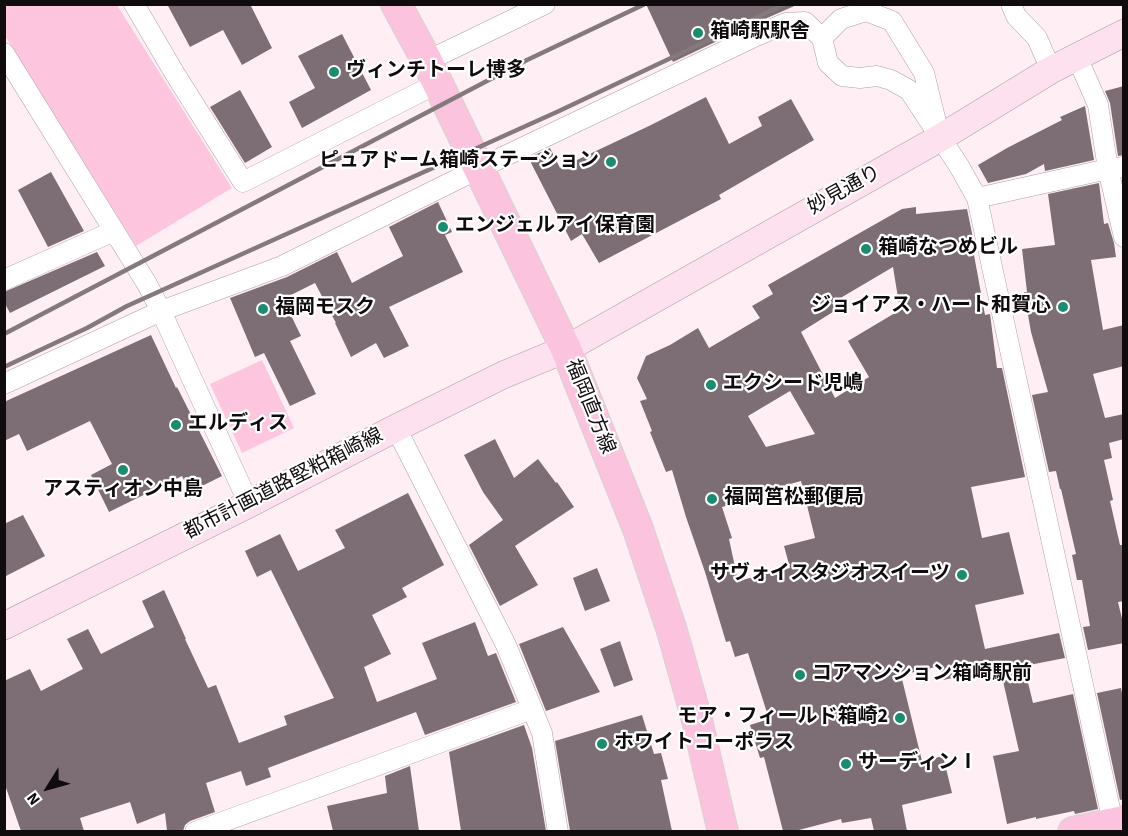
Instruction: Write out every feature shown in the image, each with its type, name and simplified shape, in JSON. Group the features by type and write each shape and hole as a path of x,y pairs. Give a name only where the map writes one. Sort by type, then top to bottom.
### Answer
{"main road":[{"name":"福岡直方線","path":"396,4 433,72 566,349 638,529 672,631 697,720 723,831"},
{"name":"妙見通り","path":"566,349 940,138 1051,70 1124,33"},
{"name":"都市計画道路堅粕箱崎線","path":"4,626 503,375 566,349"},
{"path":"1073,831 1118,825"}],"street":[{"path":"134,4 174,74 243,182 545,4"},
{"path":"1011,4 1016,16 1037,38 1051,70"},
{"path":"822,38 841,19 866,11 892,21 924,73 940,138"},
{"path":"4,384 161,311 282,266 756,36 786,23 805,22 822,38 828,63 842,76 860,78 877,76 891,80 909,90 959,166 977,198 1118,825"},
{"path":"4,53 147,284 249,504"},
{"path":"1077,57 1098,105 1116,168 1124,237"},
{"path":"977,198 1116,168"},
{"path":"4,280 114,231"},
{"path":"396,428 506,645 542,733 558,831"},
{"path":"195,831 532,709"}],"shaded area":[{"path":"5,5 117,5 232,188 136,246 5,36"},
{"path":"262,360 294,428 242,453 210,384"}],"building":[{"path":"167,4 250,4 272,48 242,65 223,30 190,47"},
{"name":"箱崎駅駅舎","path":"646,4 799,4 673,62"},
{"name":"ヴィンチトーレ博多","path":"342,34 371,90 302,128 289,102 315,88 298,56"},
{"path":"1124,86 1124,155 1118,156 1110,103 1105,91"},
{"path":"240,90 272,147 245,163 210,107"},
{"path":"706,97 729,144 762,126 758,117 791,99 814,140 719,195 721,199 599,263 582,234 571,241 530,157 550,148 560,168"},
{"path":"1085,106 1094,160 1045,171 1044,164 1026,174 988,183 978,165 1062,120 1060,117"},
{"path":"51,172 84,231 48,247 18,190"},
{"path":"1099,183 1104,224 1108,223 1116,257 1091,260 1103,330 1124,325 1124,366 1093,374 1105,418 1124,414 1124,439 1109,443 1112,458 1104,460 1120,545 1124,545 1124,601 1118,602 1124,627 1124,643 1088,650 1083,627 1090,626 1082,580 1077,580 1072,555 1076,554 1061,489 1056,471 1049,472 1032,395 1048,392 1031,332 1024,292 1027,292 1022,249 1055,245 1048,194"},
{"path":"438,202 452,232 445,235 463,272 389,307 409,346 384,358 376,343 351,357 315,283 283,299 301,336 290,341 316,394 290,406 264,353 255,357 230,298 287,277 337,252 352,283 403,256 389,227"},
{"path":"916,207 916,214 967,209 985,315 990,314 997,368 1002,368 1025,477 971,487 982,538 1009,532 1024,594 975,605 985,649 1059,633 1065,658 1024,666 1033,703 1073,694 1098,809 1075,814 1074,811 1036,819 1036,817 1007,824 993,756 1019,751 1000,668 943,680 940,666 901,675 922,761 943,756 952,793 902,805 907,831 874,831 871,818 842,823 841,819 795,831 783,831 764,757 760,758 750,725 769,719 748,653 735,657 730,641 726,642 672,470 666,472 650,432 652,431 640,401 647,399 637,378 646,356 698,328 709,348 760,318 752,306 773,294 768,285 902,209","holes":["893,267 900,310 848,341 869,377 835,398 801,332 836,310 832,303","790,391 815,434 766,447 748,416","801,481 815,538 784,546 790,568 738,581 729,539 732,538 722,507 744,501 742,497"]},
{"path":"97,252 105,266 10,313 4,302 4,292"},
{"path":"151,335 222,476 190,492 182,476 109,512 91,475 112,464 90,421 27,451 19,434 4,441 4,402"},
{"path":"495,439 514,478 538,459 574,507 515,546 538,585 500,606 469,545 503,520 483,492 464,455"},
{"path":"408,493 444,565 402,588 407,597 372,615 391,654 364,667 377,702 437,679 422,643 475,622 488,656 496,653 516,702 425,735 416,712 268,768 271,777 246,786 241,771 206,783 215,812 190,821 185,825 183,831 167,831 165,813 137,824 130,802 80,818 84,831 21,831 4,782 4,681 30,669 41,691 83,669 67,639 88,629 101,654 154,627 142,601 164,590 208,688 216,685 239,743 287,725 284,716 334,698 271,570 257,577 245,551 280,534 298,571 345,548 335,530"},
{"path":"23,515 45,556 4,577 4,524"},
{"path":"597,568 610,601 585,611 573,578"},
{"path":"563,627 600,692 546,711 519,644"},
{"path":"620,641 633,680 614,687 600,649"},
{"path":"1121,688 1124,703 1124,799 1120,800 1097,693"},
{"path":"642,715 654,754 661,753 668,779 661,780 672,831 570,831 555,741"},
{"path":"524,725 532,748 546,831 461,831 449,752"},
{"path":"410,766 419,831 333,831 327,806 387,793 385,776"}],"railway":[{"path":"4,334 527,60 645,4"},
{"path":"4,367 87,328 127,306 559,111 785,4"}],"place":[{"name":"箱崎駅駅舎","path":"698,33"},
{"name":"ヴィンチトーレ博多","path":"334,72"},
{"name":"ピュアドーム箱崎ステーション","path":"611,162"},
{"name":"エンジェルアイ保育園","path":"443,227"},
{"name":"箱崎なつめビル","path":"866,249"},
{"name":"ジョイアス・ハート和賀心","path":"1063,307"},
{"name":"福岡モスク","path":"263,309"},
{"name":"エクシード児嶋","path":"711,385"},
{"name":"エルディス","path":"176,425"},
{"name":"アスティオン中島","path":"123,470"},
{"name":"福岡筥松郵便局","path":"712,499"},
{"name":"サヴォイスタジオスイーツ","path":"962,575"},
{"name":"コアマンション箱崎駅前","path":"800,675"},
{"name":"モア・フィールド箱崎2","path":"900,718"},
{"name":"ホワイトコーポラス","path":"602,744"},
{"name":"サーディンⅠ","path":"846,764"}]}
